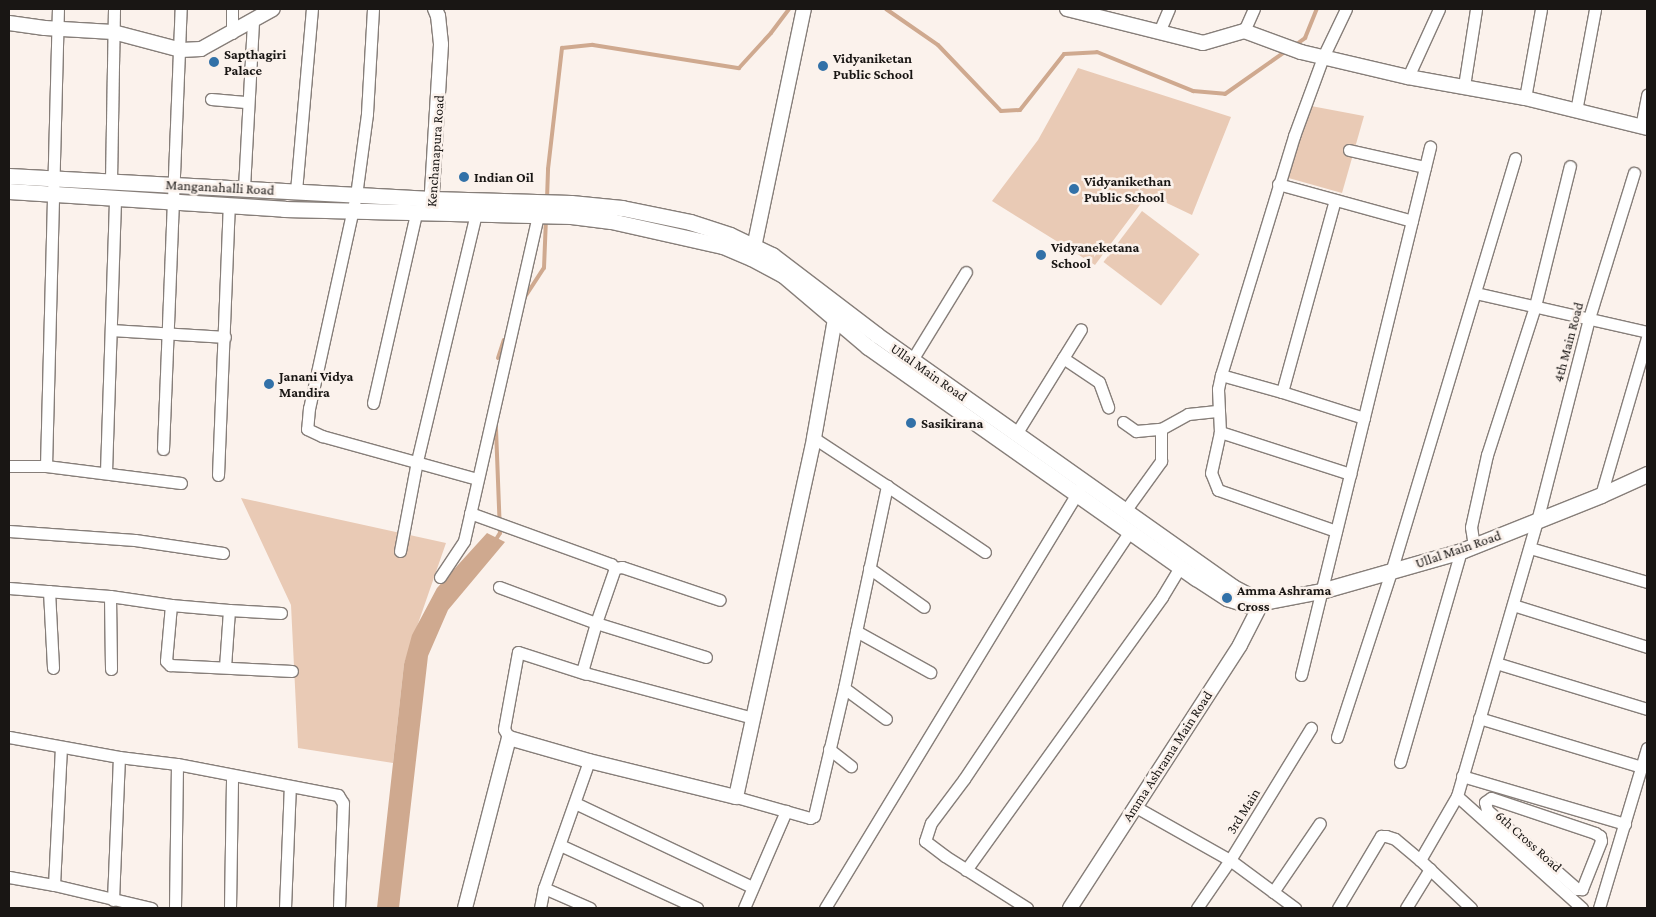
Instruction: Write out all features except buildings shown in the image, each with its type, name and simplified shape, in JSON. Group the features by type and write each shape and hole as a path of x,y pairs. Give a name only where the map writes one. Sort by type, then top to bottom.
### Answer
{"main road":[{"name":"Manganahalli Road","path":"9,176 115,198 354,210 426,209"},
{"name":"Manganahalli Road","path":"9,191 111,181 356,195 426,209"},
{"path":"426,209 538,209"},
{"name":"Kenchanapura Road","path":"426,209 476,214 538,209 571,210"},
{"name":"Ullal Main Road","path":"571,210 611,221 753,252 836,313 912,360 1016,434 1130,531 1180,567 1227,598 1248,604 1321,590 1391,572 1468,548 1601,495 1647,474"},
{"name":"Ullal Main Road","path":"836,313 868,347 1080,488 1125,511 1233,587 1262,602"}],"street":[{"path":"46,466 58,9"},
{"path":"111,181 114,9"},
{"path":"164,449 176,184 181,9"},
{"path":"232,9 232,33"},
{"path":"9,23 58,29 113,32 181,50 201,49 273,9"},
{"path":"296,191 312,9"},
{"path":"372,9 366,114 354,210 309,408 307,429 322,436 477,479"},
{"name":"Kenchanapura Road","path":"426,209 441,44 438,16 435,9"},
{"path":"753,252 804,9"},
{"path":"1067,9 1102,13 1159,32 1203,43 1244,31 1301,52 1408,77 1525,98 1644,128 1647,95"},
{"path":"1159,32 1169,9"},
{"path":"1244,31 1254,9"},
{"path":"1336,531 1218,490 1212,474 1220,432 1221,375 1278,184 1323,57 1346,9"},
{"path":"1408,77 1438,9"},
{"path":"1464,86 1476,9"},
{"path":"1525,98 1541,9"},
{"path":"1576,112 1595,9"},
{"path":"244,188 253,20"},
{"path":"211,100 248,102"},
{"path":"1301,675 1430,147"},
{"path":"1349,150 1425,167"},
{"path":"1338,737 1391,572 1515,158"},
{"path":"1400,762 1468,548 1487,455 1535,306 1570,166"},
{"name":"4th Main Road","path":"1420,860 1457,796 1530,548 1589,318 1634,173"},
{"path":"1278,184 1412,221"},
{"path":"106,472 115,198"},
{"path":"1282,392 1334,200"},
{"path":"218,475 229,205"},
{"path":"372,403 426,209"},
{"path":"440,577 464,541 538,209"},
{"path":"400,551 417,461 476,214"},
{"path":"912,360 966,272"},
{"path":"1476,293 1647,332"},
{"path":"736,797 814,438 836,313"},
{"path":"1016,434 1081,329"},
{"path":"112,330 225,337"},
{"path":"1601,495 1647,338"},
{"path":"1063,358 1099,382 1108,407"},
{"path":"1221,375 1364,418"},
{"path":"1123,422 1136,431 1161,429 1188,414 1219,412"},
{"path":"1125,511 1161,461 1161,429"},
{"path":"1220,432 1350,474"},
{"path":"814,438 985,552"},
{"path":"9,466 46,466 106,472 181,483"},
{"path":"509,738 589,761 736,797 810,818 814,816 844,688 887,486"},
{"path":"825,908 1080,488"},
{"path":"470,513 611,564 615,568 622,568 720,600"},
{"path":"9,531 135,540 223,553"},
{"path":"1027,908 966,870 925,841 931,823 964,779 1130,531"},
{"path":"1530,548 1647,582"},
{"path":"966,870 1162,597 1180,567"},
{"path":"586,674 583,668 615,568"},
{"path":"869,568 924,607"},
{"path":"499,587 596,623 706,657"},
{"path":"9,588 110,596 171,605 281,613"},
{"path":"49,591 54,668"},
{"path":"110,596 111,669"},
{"name":"Amma Ashrama Main Road","path":"1070,908 1134,806 1240,645 1262,602"},
{"path":"171,605 166,661 170,665 292,671"},
{"path":"1513,606 1647,647"},
{"path":"225,667 229,610"},
{"path":"856,631 930,672"},
{"path":"466,908 509,738 504,729 518,652 586,674 753,718"},
{"path":"1496,664 1647,709"},
{"path":"844,688 886,719"},
{"path":"1479,718 1642,767"},
{"name":"3rd Main","path":"1197,908 1230,860 1311,728"},
{"path":"9,737 119,757 177,764 290,786 332,792 342,799 339,908"},
{"path":"54,885 61,747"},
{"path":"1599,908 1647,748"},
{"path":"829,749 851,766"},
{"path":"113,900 119,757"},
{"path":"540,908 544,888 589,761"},
{"path":"175,908 177,764"},
{"path":"230,908 232,775"},
{"path":"1462,776 1624,824"},
{"path":"285,908 290,786"},
{"name":"6th Cross Road","path":"1457,796 1582,908"},
{"path":"1491,798 1595,833 1600,836 1601,841 1593,862 1582,889 1577,889 1487,810 1485,802 1491,798"},
{"path":"575,803 752,887"},
{"path":"1134,806 1230,860 1296,908"},
{"path":"744,908 786,811"},
{"path":"1273,892 1320,823"},
{"path":"1338,908 1382,836 1390,836 1395,839 1471,908"},
{"path":"560,844 697,908"},
{"path":"1593,862 1611,870"},
{"path":"1406,908 1430,869"},
{"path":"9,877 54,885 151,908"},
{"path":"544,888 590,908"}],"shaded area":[{"path":"1078,68 1231,117 1192,215 1148,194 1095,265 992,201 1038,140"},
{"path":"1311,106 1364,116 1342,193 1285,177"},
{"path":"1142,211 1200,254 1161,305 1103,262"},
{"path":"241,498 446,543 404,664 393,763 298,748 291,605"},
{"path":"487,533 505,542 448,610 428,656 399,908 377,908 404,664 412,635 437,588"}],"waterway":[{"path":"547,199 548,169 562,48 593,45 739,68 771,33 789,9"},
{"path":"886,9 938,45 1001,111 1020,110 1064,54 1097,52 1193,91 1225,94 1286,51"},
{"path":"1294,46 1305,38 1317,9"},
{"path":"523,300 544,268 546,219"},
{"path":"498,358 504,340"},
{"path":"495,541 500,533 496,427"}],"place":[{"name":"Sapthagiri Palace","path":"214,62"},
{"name":"Vidyaniketan Public School","path":"823,66"},
{"name":"Indian Oil","path":"464,177"},
{"name":"Vidyanikethan Public School","path":"1074,189"},
{"name":"Vidyaneketana School","path":"1041,255"},
{"name":"Janani Vidya Mandira","path":"269,384"},
{"name":"Sasikirana","path":"911,423"},
{"name":"Amma Ashrama Cross","path":"1227,598"}]}
